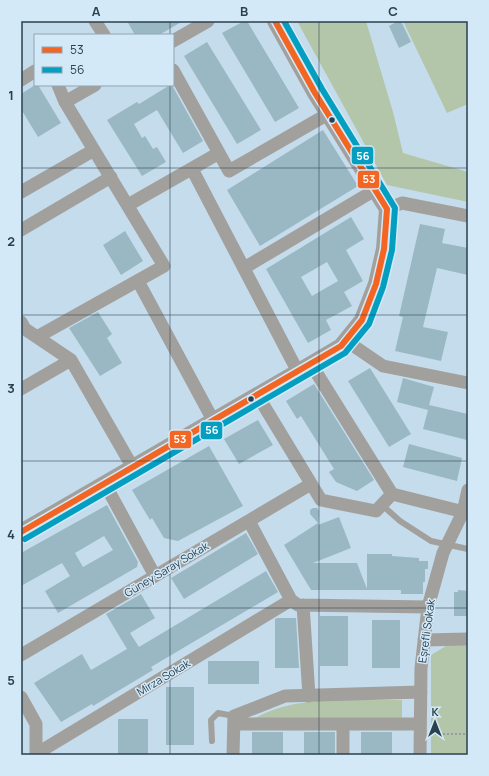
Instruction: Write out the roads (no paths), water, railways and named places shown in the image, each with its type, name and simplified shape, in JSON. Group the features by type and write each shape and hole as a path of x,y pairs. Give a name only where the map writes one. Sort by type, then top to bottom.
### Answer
{"street":[{"path":"95,21 103,34"},
{"path":"174,40 208,21"},
{"path":"21,532 214,422 341,346 362,320 376,284 384,249 387,209 328,114 275,21"},
{"path":"21,80 34,72"},
{"path":"174,72 229,171 328,114"},
{"path":"37,337 164,266 65,102 58,86"},
{"path":"65,102 93,86"},
{"path":"21,192 94,150"},
{"path":"128,206 219,153"},
{"path":"192,169 244,268 305,368 392,494 465,512"},
{"path":"21,230 111,177"},
{"path":"244,268 376,190"},
{"path":"387,209 402,203 468,216"},
{"path":"138,281 214,422"},
{"path":"21,322 25,329 70,360 133,468"},
{"path":"345,340 383,366 468,383"},
{"path":"21,389 70,360"},
{"path":"258,396 321,500 376,512 392,494"},
{"path":"105,484 155,576"},
{"name":"Güney Saray Sokak","path":"21,655 311,484"},
{"name":"Eşrefli Sokak","path":"420,755 421,668 428,607 447,546 465,512 468,490"},
{"path":"249,521 291,600 298,605 428,607"},
{"name":"Mirza Sokak","path":"36,755 291,600"},
{"path":"303,605 309,696"},
{"path":"424,640 468,640"},
{"path":"234,720 285,696 421,692"},
{"path":"21,698 36,724 36,755"},
{"path":"234,720 343,724 420,729"},
{"path":"234,720 234,755"},
{"path":"343,724 343,755"}],"lane":[{"path":"382,505 400,521 431,541 447,546 468,549"},
{"path":"212,741 211,720 218,713 234,720"}]}
